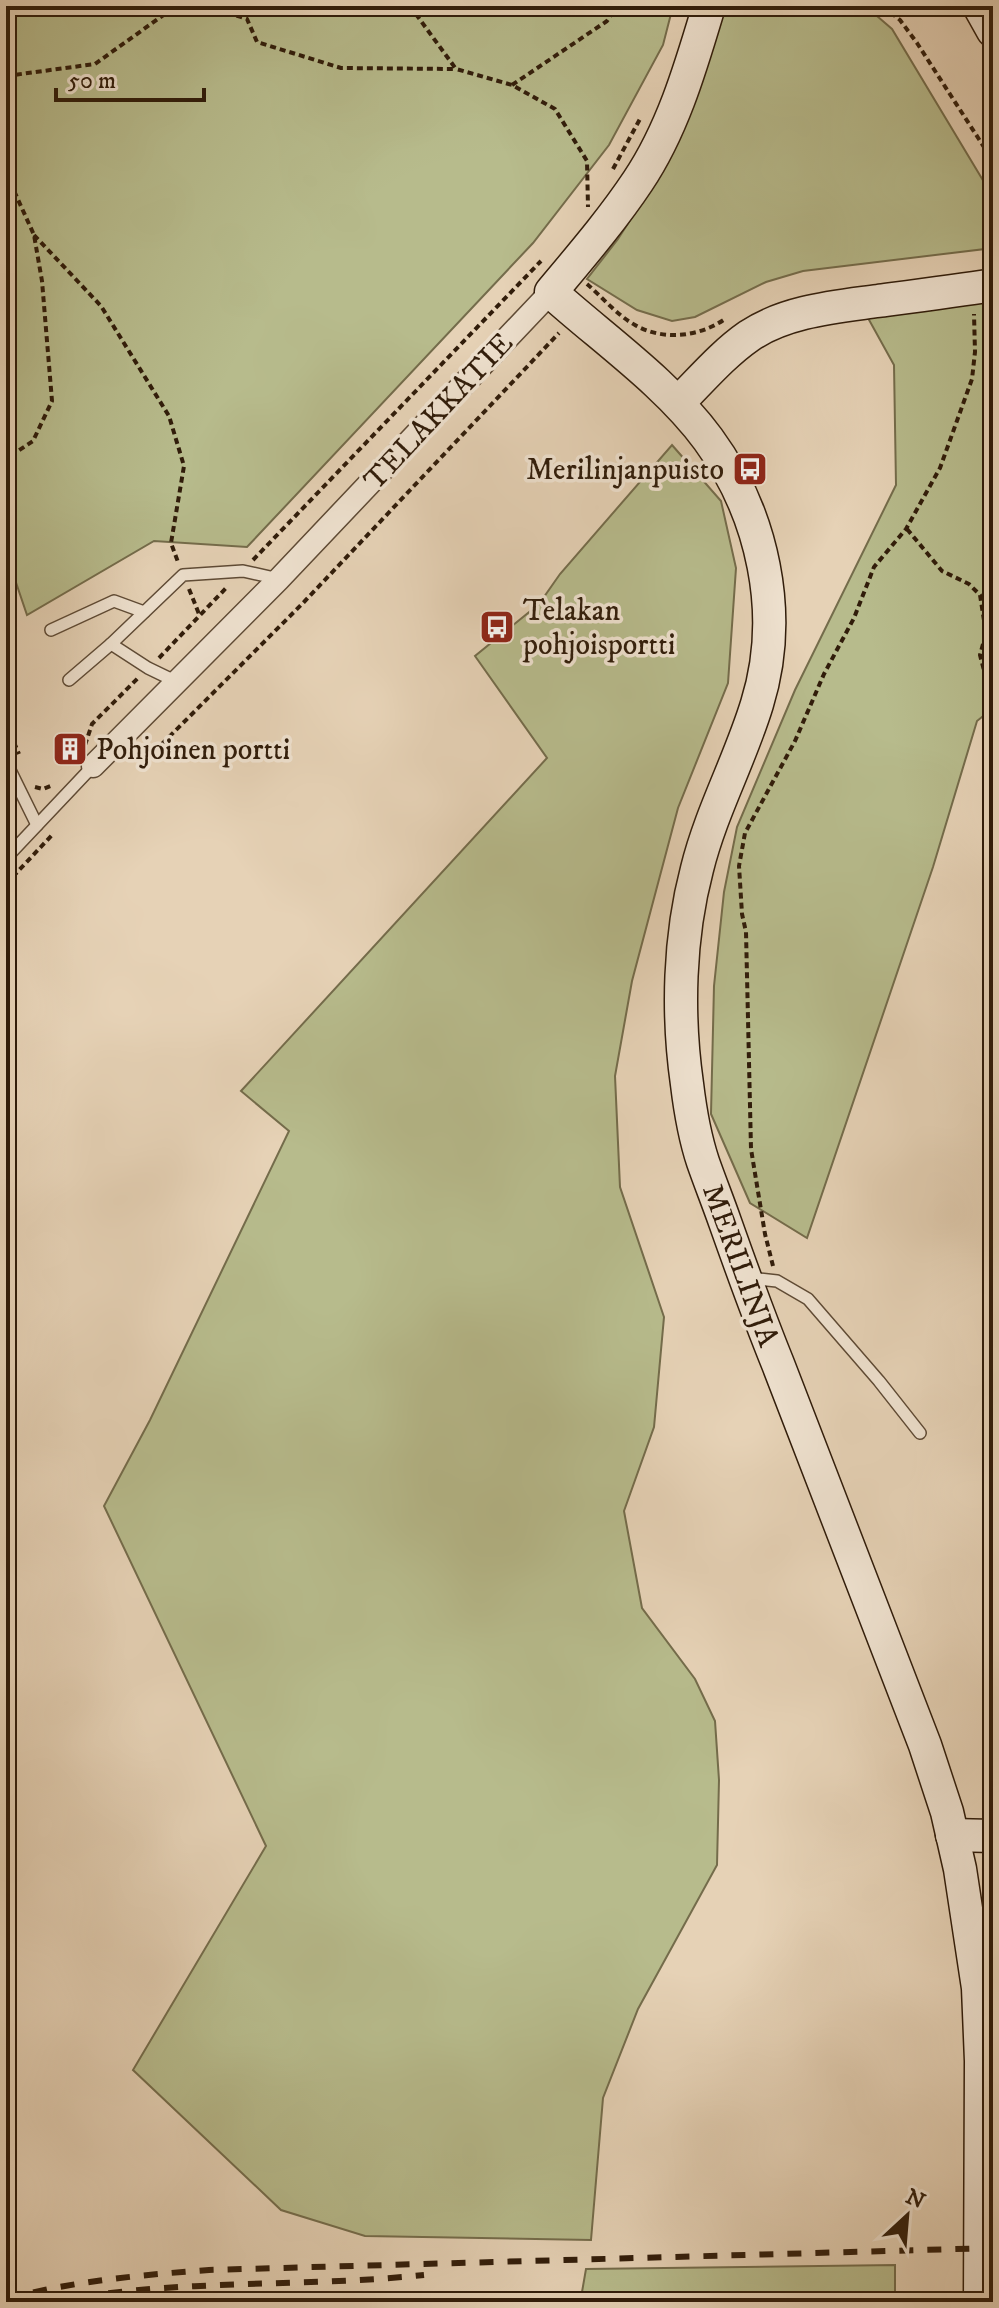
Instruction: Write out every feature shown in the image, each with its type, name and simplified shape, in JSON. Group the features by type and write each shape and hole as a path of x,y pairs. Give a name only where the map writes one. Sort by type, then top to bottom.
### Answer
{"street":[{"name":"TELAKKATIE","path":"87,761 177,682 279,579 551,292 585,252 639,179 667,127 689,74 709,6"},
{"path":"979,6 993,31"},
{"path":"678,403 732,349 771,325 797,315 840,307 981,286"},
{"name":"MERILINJA","path":"551,292 678,403 725,463 754,524 761,553 770,615 768,650 757,703 696,870 688,917 683,962 683,1046 687,1084 702,1158 745,1278 925,1745 952,1835 969,1919 978,1988 981,2061 980,2302"},
{"path":"952,1835 993,1836"}],"lane":[{"path":"69,680 183,575 243,571 279,579"},
{"path":"51,630 114,601 144,612"},
{"path":"111,644 177,682"},
{"path":"6,858 37,825 87,761"},
{"path":"6,762 37,825"},
{"path":"745,1278 777,1281 808,1299 920,1433"}],"path":[{"path":"6,76 95,64 176,6"},
{"path":"208,6 247,19 257,42 341,68 456,69 512,85 555,109 587,161 588,207"},
{"path":"410,6 456,69"},
{"path":"512,85 607,21 617,6"},
{"path":"883,6 900,20 917,43 993,161"},
{"path":"607,179 645,110"},
{"path":"6,173 34,235 42,281 52,401 33,441 6,459"},
{"path":"581,216 594,197"},
{"path":"34,235 101,306 169,416 184,466 171,543 199,615"},
{"path":"87,761 92,724 547,255"},
{"path":"777,1281 765,1234 751,1149 746,932 739,866 745,833 795,741 824,674 854,618 874,567 906,529 940,468 972,379 974,313 981,286"},
{"path":"162,744 304,602 576,315"},
{"path":"906,529 942,571 969,584 980,595 986,633 980,655 989,702"},
{"path":"6,724 22,760"},
{"path":"32,783 36,788 43,789 61,777"},
{"path":"6,884 53,834"}],"green space":[{"path":"6,6 673,6 663,45 609,145 533,243 247,547 154,541 27,615 6,553"},
{"path":"724,6 860,6 892,29 993,197 993,248 803,271 766,282 695,317 672,321 637,310 587,279 618,239 652,186"},
{"path":"993,296 993,708 977,721 933,867 807,1238 750,1203 711,1114 714,986 724,892 737,827 795,690 896,485 894,365 868,318"},
{"path":"672,445 721,501 736,568 728,683 678,808 632,981 615,1076 620,1187 664,1317 654,1427 624,1511 642,1608 695,1679 715,1721 719,1780 717,1865 638,2009 603,2098 591,2240 365,2236 281,2210 133,2070 266,1846 104,1506 150,1420 289,1131 241,1091 547,758 475,656 539,604 560,574"},
{"path":"895,2265 895,2302 574,2302 582,2292 586,2269"}],"railway":[{"path":"6,2299 81,2283 209,2270 993,2248"},
{"path":"53,2302 145,2289 424,2275"}],"place":[{"name":"Merilinjanpuisto","path":"750,469"},
{"name":"Telakan pohjoisportti","path":"497,627"},
{"name":"Pohjoinen portti","path":"70,749"}]}
